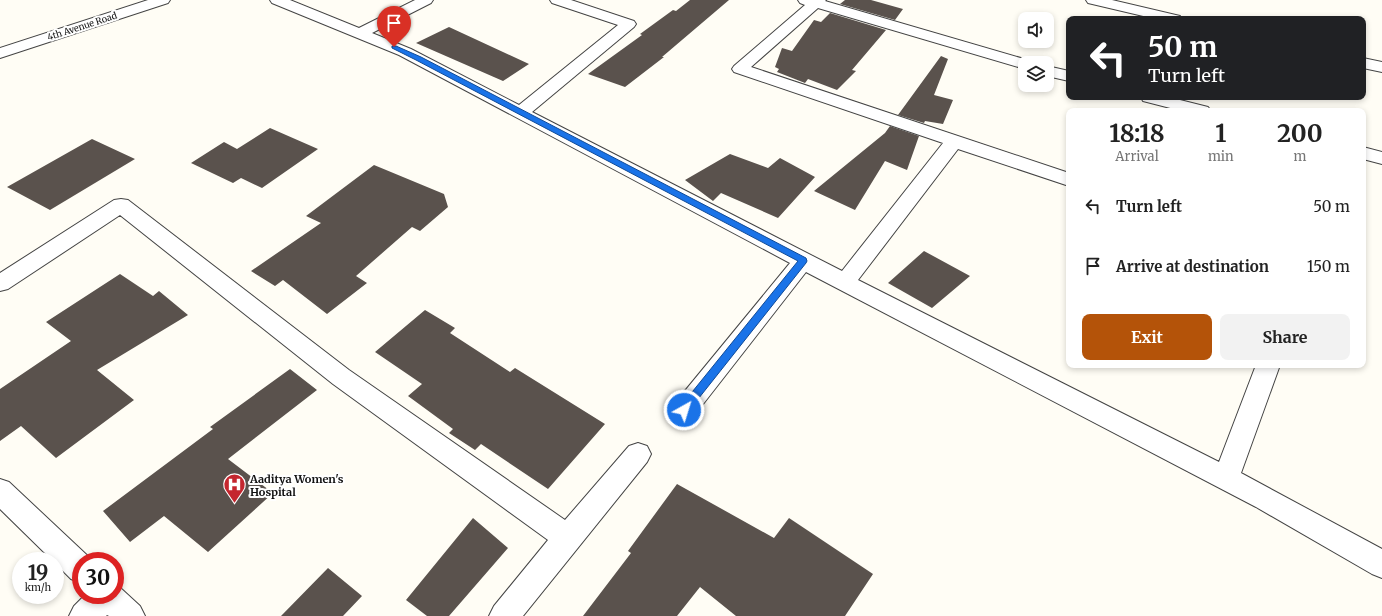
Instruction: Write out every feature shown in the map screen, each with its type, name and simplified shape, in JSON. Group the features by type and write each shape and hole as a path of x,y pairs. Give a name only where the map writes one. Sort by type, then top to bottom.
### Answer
{"street":[{"name":"4th Avenue Road","path":"0,53 163,0"},
{"path":"277,0 405,52 803,261 1265,498 1382,564"},
{"path":"360,33 426,0"},
{"path":"521,112 629,24 557,0"},
{"path":"1093,0 1162,16"},
{"path":"1018,62 813,1 740,69 1066,179"},
{"path":"1366,64 1382,67"},
{"path":"1054,73 1066,75"},
{"path":"1160,100 1191,108"},
{"path":"845,282 954,141"},
{"path":"1366,154 1382,158"},
{"path":"0,283 121,205 341,377 567,538"},
{"path":"684,410 803,261"},
{"path":"1226,479 1267,368"},
{"path":"504,616 638,454"},
{"path":"0,491 72,560"},
{"path":"84,616 98,604"},
{"path":"117,604 130,616"}],"building":[{"path":"690,0 729,0 662,57 664,57 625,87 588,74 642,35 640,34 673,10 676,11"},
{"path":"845,0 871,0 903,9 895,20 840,4"},
{"path":"830,13 886,30 852,70 856,71 837,90 808,79 805,83 777,72 779,69 775,67 782,48 792,51 814,20 821,22"},
{"path":"449,27 529,64 503,81 416,43"},
{"path":"941,56 948,59 934,95 953,100 943,124 925,121 924,123 898,115"},
{"path":"890,126 919,136 907,170 885,161 855,210 814,191 885,133"},
{"path":"270,128 318,149 262,188 241,178 233,183 191,163 224,142 237,149"},
{"path":"92,139 135,159 50,210 7,187"},
{"path":"730,154 768,168 780,158 815,177 778,218 721,193 713,201 685,180"},
{"path":"374,165 444,194 448,207 420,231 412,227 356,276 367,283 327,314 283,280 275,286 251,271 321,223 306,216"},
{"path":"924,251 970,276 932,308 888,283"},
{"path":"120,274 153,296 159,291 188,315 97,370 134,400 56,458 21,426 0,441 0,389 71,341 46,322"},
{"path":"425,310 455,328 450,333 510,372 515,368 605,424 548,489 481,444 475,450 449,433 453,429 408,396 422,384 375,352"},
{"path":"290,369 317,390 228,459 273,493 208,552 164,516 130,542 103,511 213,429 210,427"},
{"path":"677,484 774,538 789,518 873,574 845,616 736,616 700,587 677,616 583,616 631,553 628,551"},
{"path":"473,518 508,548 449,616 427,616 406,600"},
{"path":"328,568 362,596 343,616 281,616"}],"place":[{"name":"Aaditya Women's Hospital","path":"235,504"}],"route":[{"path":"394,47 418,58 803,261 684,410"}]}
